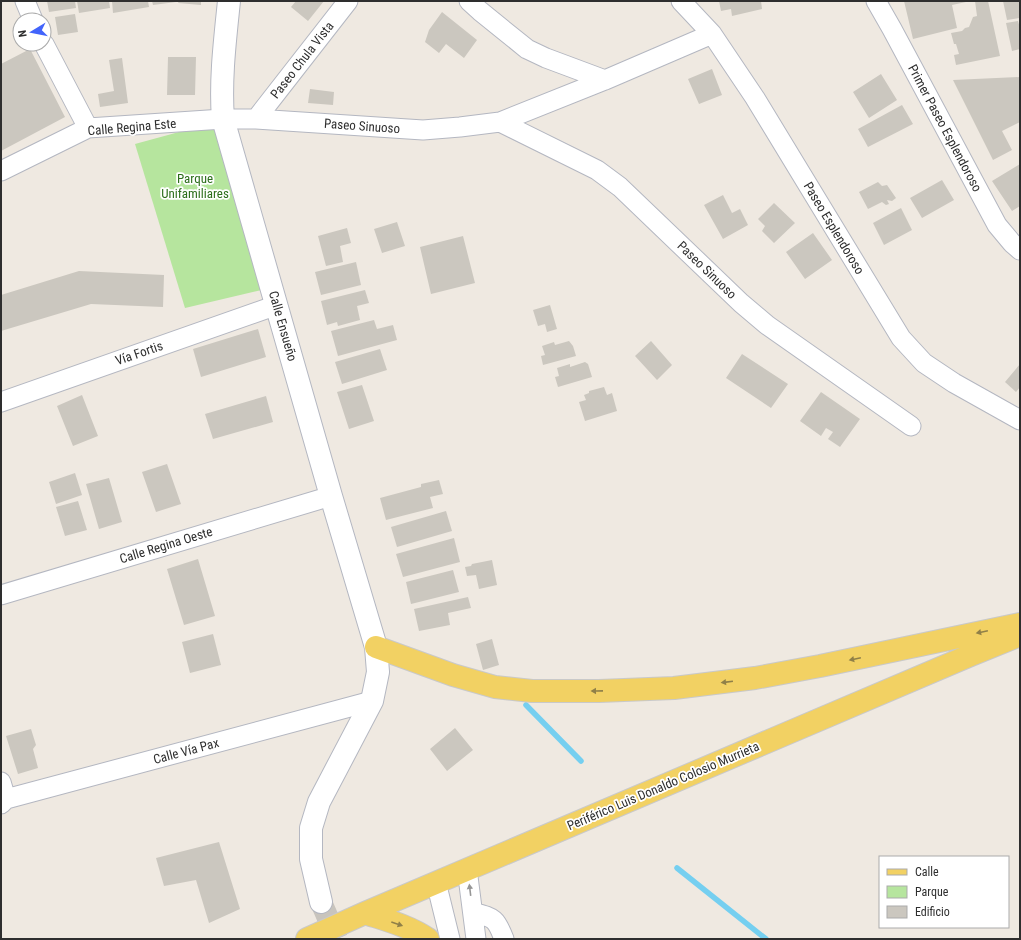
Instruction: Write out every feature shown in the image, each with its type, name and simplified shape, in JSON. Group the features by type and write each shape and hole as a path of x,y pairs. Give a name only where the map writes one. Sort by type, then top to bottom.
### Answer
{"main road":[{"path":"376,647 453,675 494,687 532,691 599,691 674,688 755,678 820,666 1020,624"},
{"name":"Periférico Luis Donaldo Colosio Murrieta","path":"307,939 436,882 1020,635"},
{"path":"365,913 406,927 428,939"}],"street":[{"path":"25,1 29,12"},
{"name":"Calle Ensueño","path":"229,1 222,73 223,119 376,647 378,672 372,701 319,802 311,828 312,859 321,902"},
{"name":"Paseo Chula Vista","path":"256,119 348,1"},
{"path":"469,1 480,12 527,49 546,58 605,80"},
{"name":"Paseo Esplendoroso","path":"681,1 712,34 755,98 901,338 924,362 954,383 1020,420"},
{"name":"Primer Paseo Esplendoroso","path":"876,1 997,225 1020,250"},
{"name":"Paseo Sinuoso","path":"223,119 256,119 423,130 500,122 605,80 712,34"},
{"path":"48,52 88,128"},
{"name":"Calle Regina Este","path":"1,171 88,128 223,119"},
{"name":"Paseo Sinuoso","path":"500,122 597,170 620,187 741,303 767,325 911,426"},
{"name":"Vía Fortis","path":"1,402 276,305"},
{"name":"Calle Regina Oeste","path":"1,595 331,496"},
{"name":"Calle Vía Pax","path":"3,795 372,701"},
{"path":"467,869 476,939"},
{"path":"436,882 450,939"},
{"path":"473,912 490,916 500,928 504,939"}],"green space":[{"name":"Parque Unifamiliares","path":"223,120 270,288 185,308 135,144"}],"building":[{"path":"47,1 75,1 76,8 49,12"},
{"path":"77,1 109,1 110,8 79,13"},
{"path":"112,1 148,1 149,7 113,13"},
{"path":"152,1 176,1 176,2 153,5"},
{"path":"179,1 201,1 201,5 178,3"},
{"path":"296,1 324,1 308,21 291,7"},
{"path":"719,1 761,1 762,9 732,16 731,9 721,11"},
{"path":"904,1 966,2 952,5 957,28 913,39"},
{"path":"975,1 988,1 1000,56 956,65 954,55 959,54 951,33 962,31 969,27 973,17 977,16"},
{"path":"1003,1 1020,1 1020,18 1007,20"},
{"path":"442,12 477,40 464,58 446,44 439,53 425,42 429,30"},
{"path":"75,14 78,32 58,35 55,17"},
{"path":"1018,21 1020,28 1020,49 1012,51 1006,23"},
{"path":"24,52 32,52 65,117 1,151 1,64"},
{"path":"168,57 196,57 195,95 167,95"},
{"path":"122,58 128,103 100,107 98,94 114,91 109,60"},
{"path":"712,69 722,95 699,104 688,79"},
{"path":"881,74 897,100 869,118 853,92"},
{"path":"1020,77 1020,122 1002,131 1012,150 993,160 953,80"},
{"path":"310,89 334,92 333,105 308,103"},
{"path":"902,105 913,124 868,147 858,129"},
{"path":"1020,164 1020,206 1012,211 992,181"},
{"path":"942,180 954,200 922,218 910,198"},
{"path":"878,182 882,186 887,185 896,198 892,201 887,200 889,204 886,205 882,202 868,209 859,192"},
{"path":"723,195 732,213 740,209 748,225 723,239 704,205"},
{"path":"774,203 795,223 774,243 762,231 765,226 758,219"},
{"path":"901,208 912,230 884,245 873,223"},
{"path":"397,222 405,246 382,253 374,229"},
{"path":"347,228 351,243 340,246 343,262 326,266 318,236"},
{"path":"813,233 832,260 805,279 786,252"},
{"path":"463,236 475,283 431,294 420,247"},
{"path":"356,262 361,285 321,295 315,272"},
{"path":"79,271 164,275 163,307 91,304 1,331 1,295"},
{"path":"365,290 369,303 357,306 360,320 338,326 337,322 327,325 321,301"},
{"path":"550,305 557,329 547,332 545,324 538,326 533,310"},
{"path":"374,320 377,329 393,325 397,340 338,356 331,331"},
{"path":"258,329 266,357 201,377 193,349"},
{"path":"569,341 573,346 576,356 543,365 541,356 545,355 542,346 554,342 555,345"},
{"path":"651,341 672,365 657,380 635,356"},
{"path":"380,349 387,370 342,384 335,362"},
{"path":"742,354 788,384 771,408 726,378"},
{"path":"585,362 588,364 592,377 558,387 555,377 559,376 557,368 570,364 570,367"},
{"path":"1020,364 1020,387 1016,392 1005,382"},
{"path":"362,385 374,421 349,429 337,392"},
{"path":"604,387 607,395 612,393 617,411 585,421 579,402 586,400 584,395 589,393 589,391"},
{"path":"821,392 860,419 840,447 828,439 833,432 826,428 821,436 800,421"},
{"path":"82,395 98,436 73,446 57,406"},
{"path":"266,396 273,422 213,439 205,414"},
{"path":"167,464 181,504 156,512 142,472"},
{"path":"75,473 82,495 56,504 49,482"},
{"path":"109,478 122,522 99,529 86,484"},
{"path":"439,480 443,494 430,497 433,508 386,520 380,498 421,487 421,484"},
{"path":"78,501 87,530 65,536 56,507"},
{"path":"446,511 452,531 397,547 391,527"},
{"path":"454,538 460,562 403,577 396,554"},
{"path":"198,559 215,616 184,625 167,569"},
{"path":"492,560 497,585 479,589 476,575 467,576 465,567"},
{"path":"453,570 459,592 411,604 406,582"},
{"path":"468,597 471,608 448,613 450,625 419,631 414,609"},
{"path":"213,634 221,665 190,673 182,642"},
{"path":"492,639 499,665 483,670 476,644"},
{"path":"455,728 473,750 447,771 430,749"},
{"path":"31,729 36,745 33,749 38,768 18,774 6,736"},
{"path":"219,842 240,909 209,923 196,880 164,886 156,858"}],"waterway":[{"path":"526,705 581,761"},
{"path":"677,868 766,939"}],"tunnel":[{"path":"321,902 337,939"}]}
